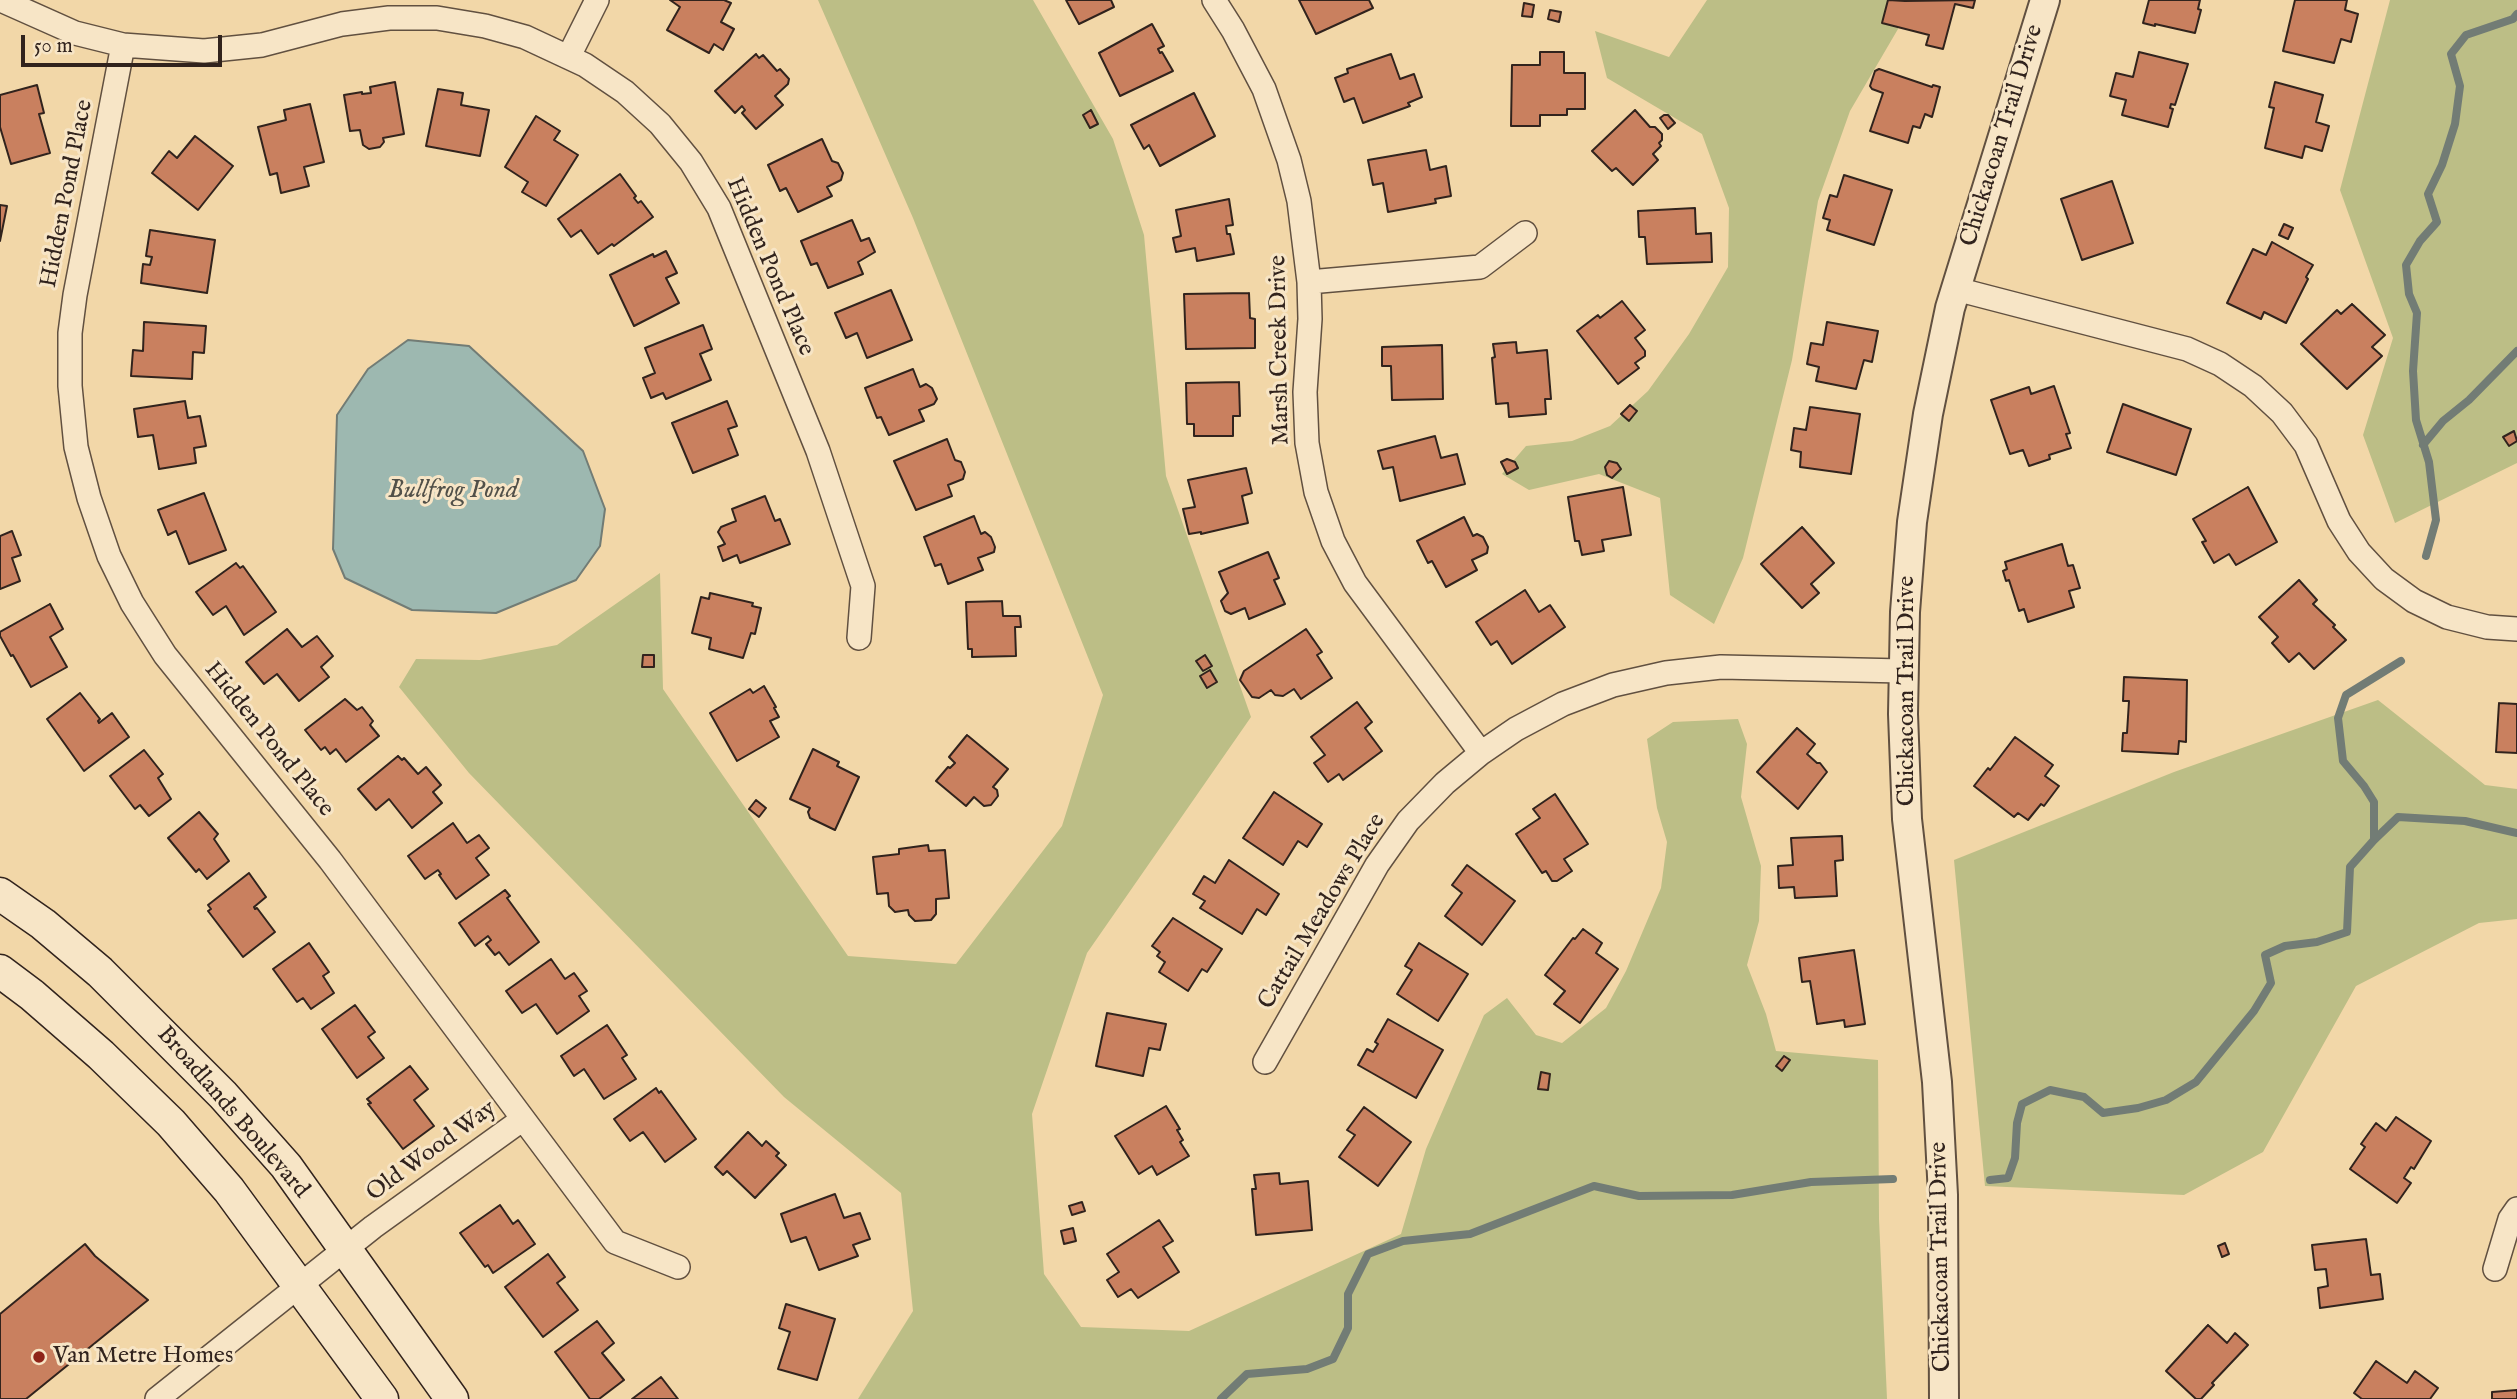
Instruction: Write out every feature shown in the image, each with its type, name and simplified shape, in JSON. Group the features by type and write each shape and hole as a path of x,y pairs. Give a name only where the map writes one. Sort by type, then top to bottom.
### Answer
{"main road":[{"name":"Broadlands Boulevard","path":"0,894 43,924 100,972 194,1065 286,1166 452,1399"},
{"path":"0,971 101,1055 171,1123 229,1190 382,1399"}],"street":[{"path":"1,0 75,33 123,45"},
{"path":"569,56 597,0"},
{"name":"Marsh Creek Drive","path":"1214,0 1264,89 1299,201 1310,282 1307,443 1316,492 1333,541 1355,583 1481,752"},
{"name":"Chickacoan Trail Drive","path":"1944,1399 1943,1195 1937,1082 1907,819 1903,671 1905,612 1912,522 1928,414 1956,289 2045,0"},
{"name":"Hidden Pond Place","path":"678,1268 615,1242 330,860 165,655 132,603 109,556 89,498 76,447 70,386 70,333 123,45 204,51 262,45 342,24 389,18 437,18 515,34 569,56 625,92 660,124 691,162 719,208 818,451 863,586 859,638"},
{"path":"1310,282 1480,267 1525,233"},
{"path":"1956,289 2186,349 2220,364 2253,386 2282,413 2306,445 2339,521 2359,552 2384,579 2414,601 2447,617 2487,627 2517,629"},
{"name":"Cattail Meadows Place","path":"1265,1062 1377,865 1408,821 1445,782 1481,752 1516,729 1563,704 1612,685 1666,673 1721,667 1903,671"},
{"name":"Old Wood Way","path":"157,1399 373,1227 523,1119"},
{"path":"2495,1269 2510,1219 2517,1209"}],"green space":[{"path":"818,0 1033,0 1113,139 1144,235 1166,476 1251,717 1087,953 1032,1114 1044,1274 1081,1327 1189,1331 1401,1234 1426,1149 1484,1015 1507,998 1536,1035 1562,1043 1606,1008 1626,971 1661,888 1667,842 1657,808 1647,739 1673,722 1738,719 1747,744 1741,797 1761,866 1759,921 1747,965 1766,1014 1776,1051 1878,1060 1879,1219 1887,1399 858,1399 913,1311 901,1193 784,1097 469,773 399,687 416,659 480,660 557,645 660,573 663,689 848,956 956,964 1062,826 1103,695 913,218"},
{"path":"1707,0 1901,0 1898,29 1850,111 1818,201 1792,360 1743,558 1714,624 1670,595 1660,498 1599,474 1529,490 1502,474 1526,446 1572,441 1610,426 1648,391 1689,334 1728,267 1729,208 1702,134 1607,78 1595,31 1669,57"},
{"path":"2390,0 2517,0 2517,463 2395,523 2363,435 2393,338 2340,190"},
{"path":"2378,700 2485,785 2517,789 2517,919 2479,923 2356,986 2263,1152 2184,1195 1985,1186 1954,860 2174,772"}],"water":[{"name":"Bullfrog Pond","path":"408,340 469,346 583,451 605,509 600,546 576,580 496,613 412,610 345,578 333,549 337,415 368,369"}],"building":[{"path":"670,0 724,0 731,3 721,22 734,29 723,50 714,44 709,53 667,30 680,7"},
{"path":"1066,0 1111,0 1114,7 1079,24"},
{"path":"1299,0 1369,0 1373,8 1316,34"},
{"path":"1888,0 1975,0 1973,8 1955,4 1943,49 1926,45 1929,35 1882,23"},
{"path":"2149,0 2200,0 2198,9 2201,10 2195,33 2143,23"},
{"path":"2295,0 2347,0 2345,10 2358,14 2351,42 2341,39 2334,63 2283,51"},
{"path":"1524,3 1534,5 1532,17 1522,16"},
{"path":"1550,10 1561,12 1559,22 1548,19"},
{"path":"1152,24 1164,46 1158,49 1173,71 1120,96 1099,53"},
{"path":"1540,52 1564,52 1564,73 1585,73 1585,109 1567,109 1567,115 1540,115 1540,126 1511,126 1512,65 1540,65"},
{"path":"2139,52 2188,64 2175,105 2171,104 2170,108 2173,109 2168,127 2122,115 2126,100 2110,96 2116,73 2133,77"},
{"path":"756,54 759,58 763,55 777,71 780,69 789,79 788,84 775,96 783,105 756,129 742,113 745,110 742,106 735,113 715,91"},
{"path":"1391,54 1400,79 1414,74 1422,97 1408,103 1410,106 1363,123 1354,98 1344,102 1335,78 1348,73 1347,69"},
{"path":"1879,69 1932,87 1940,87 1932,117 1925,114 1920,128 1913,126 1908,143 1870,131 1883,93 1870,86 1875,71"},
{"path":"395,82 404,134 383,138 384,142 380,147 369,149 363,145 360,130 350,131 344,95 371,93 370,87"},
{"path":"2275,82 2323,95 2316,122 2329,126 2322,151 2305,146 2302,158 2265,148 2274,108 2269,107"},
{"path":"37,85 44,113 39,114 50,153 11,164 0,127 0,95"},
{"path":"438,89 463,93 461,105 489,110 480,156 426,146"},
{"path":"1194,93 1215,136 1160,166 1149,145 1144,149 1131,125"},
{"path":"310,104 324,162 304,167 309,186 281,193 277,173 270,175 258,127 286,120 284,110"},
{"path":"1091,110 1098,124 1090,128 1083,115"},
{"path":"1635,110 1650,127 1655,127 1662,134 1662,140 1659,143 1661,146 1653,154 1658,160 1633,185 1616,168 1612,171 1592,151"},
{"path":"1668,115 1675,123 1668,129 1660,118"},
{"path":"536,116 560,131 554,140 578,155 546,206 522,192 528,182 505,167"},
{"path":"195,136 233,166 198,210 152,173 169,151 177,158"},
{"path":"822,139 832,161 838,163 843,173 841,180 827,187 832,196 798,212 786,188 780,191 768,165"},
{"path":"1426,150 1430,170 1446,166 1451,196 1435,199 1436,203 1388,212 1383,183 1373,185 1368,160"},
{"path":"620,174 636,196 634,198 638,203 641,201 653,217 614,246 612,244 598,254 581,230 571,237 558,219"},
{"path":"1844,175 1892,190 1874,245 1827,230 1830,220 1823,218 1830,195 1837,197"},
{"path":"2112,181 2133,243 2082,260 2061,199"},
{"path":"1229,199 1233,225 1226,226 1234,254 1197,261 1195,248 1176,252 1173,238 1181,236 1176,210"},
{"path":"0,205 7,206 0,241"},
{"path":"1695,208 1696,234 1711,233 1712,262 1647,264 1645,237 1639,237 1638,211"},
{"path":"852,220 861,241 869,238 875,252 858,262 863,274 828,288 817,263 811,265 801,241"},
{"path":"2284,224 2293,228 2288,239 2279,235"},
{"path":"150,230 215,240 207,293 141,283 143,264 150,265 152,257 146,256"},
{"path":"2272,242 2313,265 2286,323 2264,312 2261,319 2227,303 2253,249 2266,255"},
{"path":"666,251 677,273 666,278 679,303 634,326 610,275 653,254 654,257"},
{"path":"891,290 912,340 867,358 857,333 846,338 835,313"},
{"path":"1249,293 1250,318 1255,319 1255,348 1186,349 1184,294"},
{"path":"1622,301 1645,330 1635,338 1645,351 1645,356 1635,363 1639,368 1618,384 1577,331"},
{"path":"2352,304 2385,335 2372,347 2382,356 2347,389 2301,344 2337,310 2341,314"},
{"path":"144,322 206,326 204,353 193,352 192,379 131,376 133,350 143,351"},
{"path":"1827,322 1878,331 1872,362 1864,360 1856,389 1816,381 1819,367 1807,364 1811,343 1823,345"},
{"path":"703,325 712,349 700,354 711,380 666,399 663,393 651,398 643,378 655,373 645,348"},
{"path":"1516,342 1517,353 1547,350 1551,399 1545,399 1546,414 1509,417 1508,403 1496,404 1493,344"},
{"path":"1442,345 1443,399 1392,400 1391,366 1382,366 1382,347"},
{"path":"913,369 920,387 926,384 932,388 937,399 934,404 919,410 924,421 889,435 881,417 877,418 865,388"},
{"path":"1239,382 1240,416 1233,416 1233,436 1194,436 1194,424 1187,424 1186,383"},
{"path":"2054,386 2070,433 2066,434 2071,448 2049,455 2050,459 2029,466 2023,450 2010,454 1991,400 2029,387 2031,394"},
{"path":"185,401 188,418 200,416 206,446 194,448 196,463 159,469 153,435 138,437 134,409"},
{"path":"727,401 737,426 728,429 738,455 693,473 672,423"},
{"path":"2123,404 2191,429 2176,475 2107,452"},
{"path":"1630,405 1637,411 1629,421 1621,414"},
{"path":"1810,407 1860,414 1851,474 1800,467 1801,452 1791,450 1794,428 1806,430"},
{"path":"2514,431 2517,441 2509,446 2503,437"},
{"path":"1435,436 1441,458 1457,454 1465,484 1400,501 1393,467 1383,469 1378,451"},
{"path":"947,439 955,460 961,462 965,472 963,479 948,485 952,496 916,510 894,461"},
{"path":"1507,459 1515,462 1518,468 1507,474 1501,462"},
{"path":"1609,461 1617,463 1621,469 1612,478 1607,475 1605,467"},
{"path":"1246,468 1252,493 1242,496 1248,523 1201,534 1189,534 1183,509 1195,507 1188,480"},
{"path":"1623,487 1631,535 1602,540 1604,551 1582,555 1579,541 1575,541 1568,497"},
{"path":"2248,487 2277,542 2236,565 2229,554 2214,563 2202,542 2206,541 2193,519"},
{"path":"204,493 226,550 189,564 176,531 168,535 158,510"},
{"path":"765,496 775,521 780,519 790,544 740,563 737,555 723,561 718,547 725,544 718,532 721,527 736,521 732,509"},
{"path":"974,516 981,534 985,532 991,537 994,552 978,558 983,570 948,584 941,564 935,566 924,537"},
{"path":"1464,517 1473,536 1477,534 1483,537 1488,547 1487,553 1472,560 1477,570 1446,587 1432,561 1428,563 1417,541"},
{"path":"1802,527 1834,563 1811,584 1819,593 1802,608 1761,564"},
{"path":"12,531 21,555 12,558 20,581 0,589 0,536"},
{"path":"2062,544 2068,566 2073,565 2080,588 2069,591 2074,607 2028,622 2024,609 2019,611 2009,580 2006,581 2003,571 2007,569 2005,562"},
{"path":"1268,552 1279,578 1274,580 1285,604 1249,619 1245,608 1231,614 1225,611 1221,601 1228,593 1219,572"},
{"path":"236,563 240,568 243,566 276,612 244,635 226,606 213,615 196,592"},
{"path":"2299,580 2317,600 2313,604 2346,640 2314,669 2299,653 2289,662 2272,643 2278,637 2259,617"},
{"path":"1525,590 1539,612 1550,605 1565,627 1512,664 1497,641 1491,645 1476,622"},
{"path":"710,593 753,603 752,606 761,608 755,634 751,633 743,658 709,649 711,638 692,633 701,597 709,599"},
{"path":"1002,601 1003,616 1020,616 1021,627 1015,627 1016,656 972,657 972,649 968,649 966,602"},
{"path":"50,604 63,629 50,637 67,667 31,687 13,655 11,656 0,632"},
{"path":"287,629 302,647 317,636 333,656 321,667 329,677 299,701 277,674 264,684 246,662"},
{"path":"1306,629 1322,652 1317,655 1332,678 1301,699 1294,689 1283,696 1275,695 1271,690 1259,698 1252,697 1240,680 1244,671"},
{"path":"643,655 654,655 654,667 642,667"},
{"path":"1205,655 1212,666 1203,671 1196,661"},
{"path":"1210,670 1217,682 1207,688 1200,676"},
{"path":"2124,677 2187,680 2186,742 2179,741 2178,754 2122,751 2123,733 2127,733 2129,701 2123,701"},
{"path":"764,686 779,717 770,721 779,737 737,761 710,713 750,689 753,693"},
{"path":"80,693 100,719 99,723 112,713 129,737 84,771 47,719"},
{"path":"345,699 357,710 362,707 373,721 370,725 379,736 346,762 336,749 330,754 325,747 321,750 305,730"},
{"path":"1357,702 1372,722 1365,728 1382,751 1343,780 1339,774 1328,782 1314,763 1325,755 1311,737"},
{"path":"2499,703 2517,704 2517,753 2496,752"},
{"path":"1797,728 1815,744 1807,754 1827,772 1798,809 1757,772"},
{"path":"967,735 1008,769 993,787 998,796 991,805 984,806 974,797 966,806 936,781 955,763 949,757"},
{"path":"2015,737 2053,765 2045,776 2059,786 2044,806 2041,804 2028,820 2018,813 2014,817 1974,786"},
{"path":"813,749 839,762 837,766 859,777 835,830 810,818 810,808 790,799"},
{"path":"144,750 163,774 158,778 171,799 149,816 140,805 135,809 110,776"},
{"path":"398,756 402,760 404,758 418,774 426,767 441,785 433,792 442,803 412,828 389,799 376,810 358,789"},
{"path":"1274,792 1322,824 1307,847 1298,841 1283,865 1243,838"},
{"path":"1555,794 1588,844 1564,859 1572,871 1557,881 1552,881 1546,871 1542,873 1516,834 1540,818 1533,809"},
{"path":"756,800 766,808 759,817 749,809"},
{"path":"199,812 218,834 214,839 229,861 207,879 199,869 196,872 168,838"},
{"path":"453,823 467,843 479,835 489,848 476,858 489,875 456,899 438,870 425,879 408,856"},
{"path":"1842,836 1843,860 1835,861 1837,896 1795,898 1794,887 1779,888 1778,866 1793,865 1791,838"},
{"path":"928,845 929,851 945,850 949,898 936,899 936,914 931,920 915,921 908,910 895,912 889,906 888,893 877,894 873,857 899,854 899,849"},
{"path":"1229,860 1279,894 1266,915 1257,909 1242,934 1200,908 1205,901 1193,894 1204,876 1215,883"},
{"path":"1467,865 1515,901 1482,945 1445,916 1462,893 1452,885"},
{"path":"249,873 266,897 254,907 275,932 243,957 208,911 211,909 208,905"},
{"path":"505,890 510,896 507,898 539,942 509,965 499,952 495,955 486,944 491,940 488,936 475,946 459,923"},
{"path":"1173,918 1222,949 1207,972 1202,969 1188,991 1159,972 1165,962 1157,956 1160,952 1152,946"},
{"path":"1583,929 1602,943 1596,953 1618,969 1580,1023 1554,1004 1565,991 1545,975"},
{"path":"309,943 329,972 323,976 334,993 311,1009 303,998 297,1002 273,969"},
{"path":"1419,943 1468,974 1438,1021 1397,994 1412,970 1405,966"},
{"path":"1854,950 1865,1024 1845,1027 1844,1020 1817,1024 1810,981 1802,982 1799,958"},
{"path":"551,959 565,979 574,973 587,991 579,996 589,1011 557,1034 536,1004 522,1013 506,991"},
{"path":"355,1005 375,1032 368,1037 384,1058 357,1078 322,1029"},
{"path":"1107,1013 1166,1024 1160,1050 1149,1048 1143,1076 1096,1066"},
{"path":"1388,1019 1443,1050 1416,1098 1358,1065 1367,1049 1373,1052 1378,1044 1375,1042"},
{"path":"607,1025 627,1055 622,1058 636,1079 604,1099 584,1069 574,1076 561,1056"},
{"path":"1784,1056 1790,1060 1782,1071 1776,1066"},
{"path":"410,1066 428,1089 414,1100 434,1126 403,1149 368,1104 371,1103 367,1099"},
{"path":"1541,1072 1550,1074 1548,1090 1538,1089"},
{"path":"656,1088 696,1139 665,1162 643,1132 630,1141 614,1119"},
{"path":"1166,1106 1180,1129 1177,1130 1183,1140 1180,1142 1189,1156 1157,1175 1152,1166 1139,1174 1115,1136"},
{"path":"1364,1107 1411,1142 1378,1186 1339,1157 1355,1135 1347,1130"},
{"path":"2396,1117 2431,1141 2414,1169 2411,1167 2404,1178 2411,1183 2397,1203 2350,1169 2365,1147 2361,1144 2376,1123 2386,1131"},
{"path":"748,1132 762,1146 766,1141 779,1153 776,1156 786,1165 755,1198 727,1171 723,1175 715,1167"},
{"path":"1279,1173 1280,1184 1308,1181 1312,1230 1256,1235 1252,1189 1256,1189 1254,1175"},
{"path":"835,1194 844,1218 860,1213 870,1239 853,1245 858,1256 819,1270 806,1237 791,1242 781,1214"},
{"path":"1082,1202 1085,1211 1072,1215 1069,1206"},
{"path":"500,1205 513,1224 518,1220 535,1244 493,1273 488,1265 485,1267 460,1233"},
{"path":"1159,1220 1173,1241 1163,1247 1179,1272 1138,1298 1131,1289 1118,1297 1107,1280 1119,1272 1107,1254"},
{"path":"1073,1228 1076,1241 1064,1244 1061,1231"},
{"path":"2366,1239 2371,1275 2380,1274 2383,1299 2320,1308 2318,1288 2328,1286 2326,1269 2315,1270 2312,1245"},
{"path":"2225,1243 2229,1254 2222,1257 2218,1246"},
{"name":"Van Metre Homes","path":"85,1244 95,1256 148,1300 26,1399 0,1399 0,1314"},
{"path":"548,1254 565,1277 557,1283 578,1310 543,1337 505,1287"},
{"path":"786,1304 835,1319 817,1380 778,1369 790,1332 779,1328"},
{"path":"597,1321 614,1343 602,1353 624,1380 599,1399 590,1399 555,1352"},
{"path":"2208,1325 2227,1343 2235,1333 2248,1345 2212,1383 2214,1385 2201,1399 2196,1399 2166,1371"},
{"path":"2376,1361 2407,1383 2415,1371 2438,1388 2430,1399 2362,1399 2354,1393"},
{"path":"661,1377 678,1399 632,1399"},
{"path":"2517,1390 2517,1399 2492,1399 2492,1392"}],"waterway":[{"path":"2426,556 2436,520 2429,462 2416,420 2413,371 2417,313 2409,294 2406,265 2420,241 2437,222 2428,194 2442,165 2455,124 2460,86 2451,54 2466,35 2513,19 2517,14"},
{"path":"2423,445 2443,421 2469,400 2517,351"},
{"path":"1990,1180 2008,1178 2015,1158 2017,1123 2022,1104 2050,1090 2084,1097 2103,1113 2138,1108 2166,1100 2196,1082 2254,1011 2271,983 2265,955 2285,946 2317,942 2347,932 2350,867 2374,840 2374,802 2343,761 2338,718 2346,695 2401,661"},
{"path":"2374,840 2398,817 2465,821 2517,833"},
{"path":"1221,1399 1247,1374 1307,1369 1333,1359 1348,1328 1348,1294 1368,1254 1403,1241 1470,1234 1594,1186 1639,1196 1732,1195 1811,1182 1893,1179"}],"place":[{"name":"Van Metre Homes","path":"39,1357"}]}
